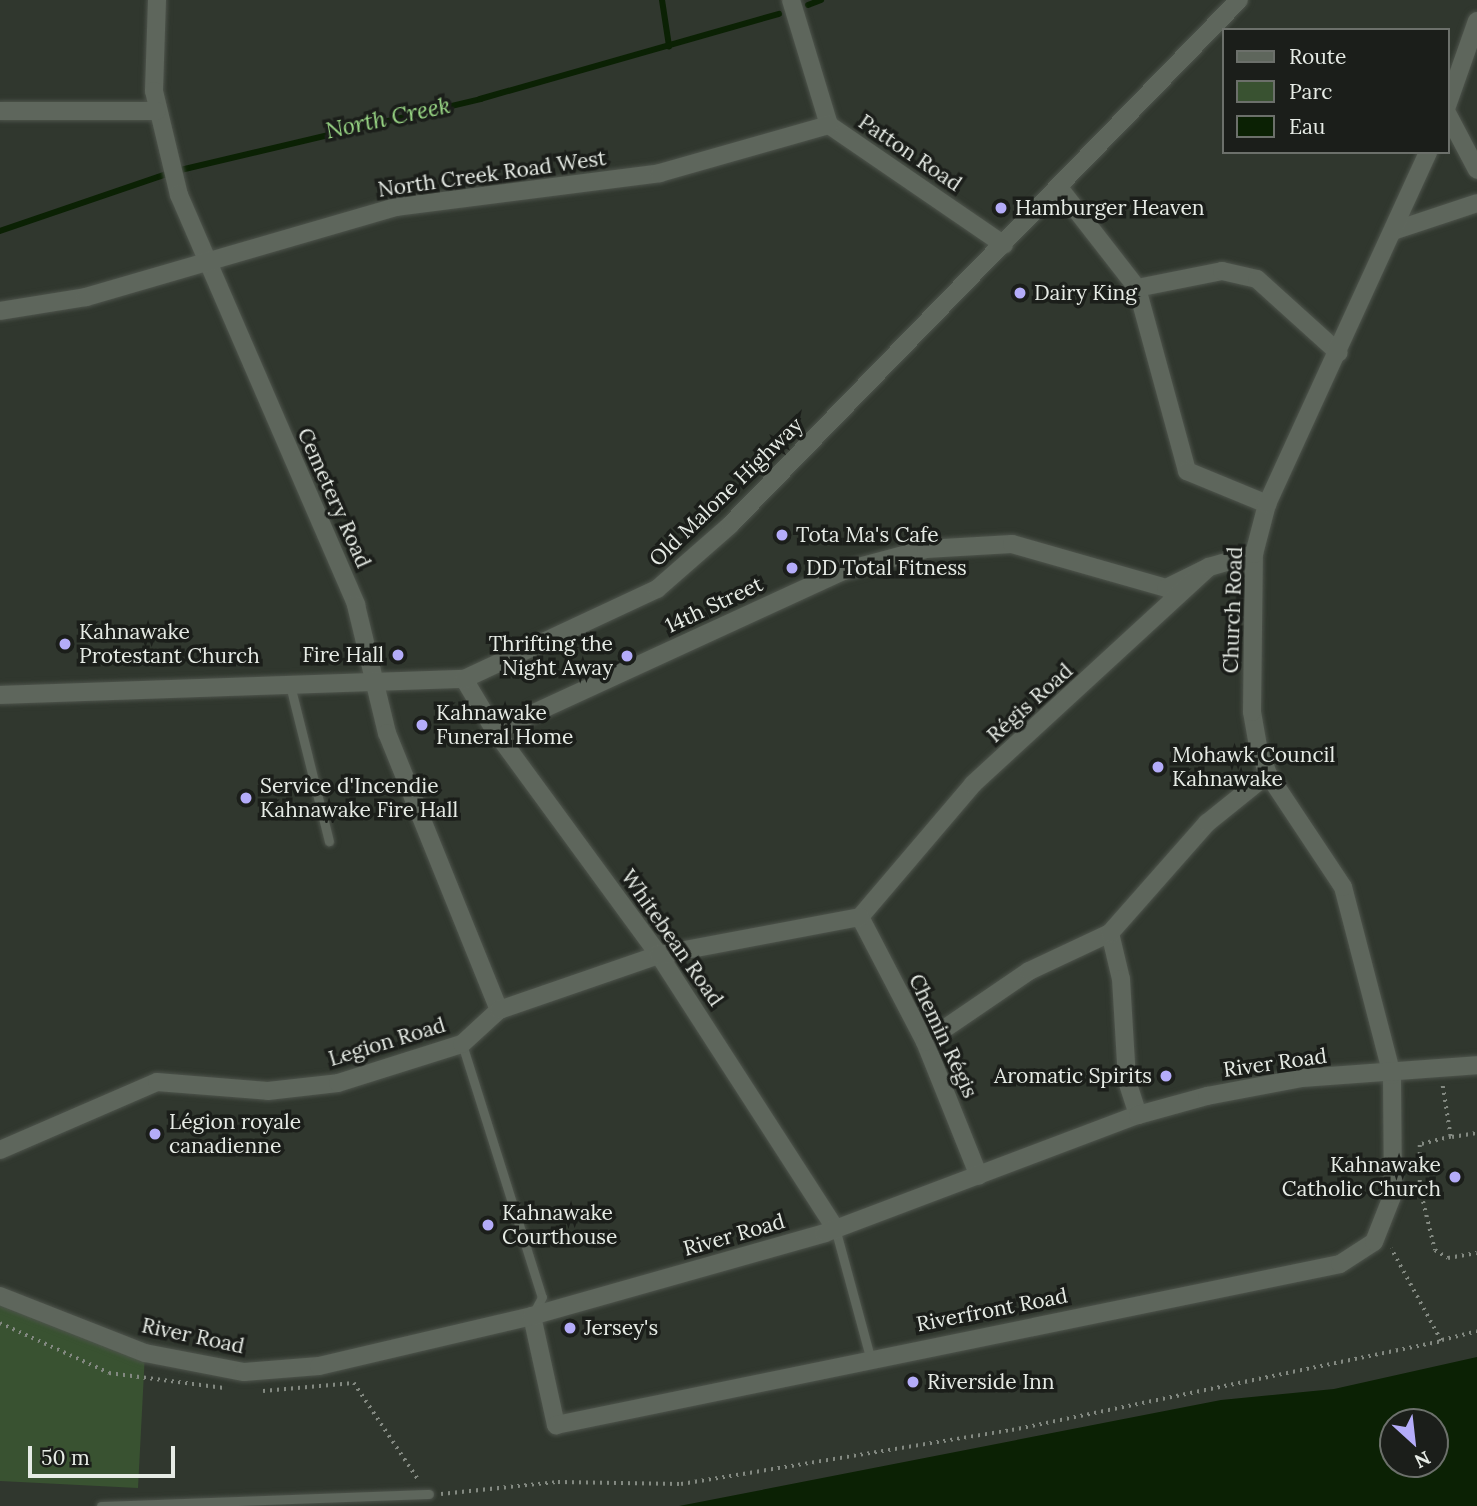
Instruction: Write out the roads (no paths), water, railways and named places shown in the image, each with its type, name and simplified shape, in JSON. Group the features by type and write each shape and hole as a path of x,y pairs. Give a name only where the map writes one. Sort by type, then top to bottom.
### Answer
{"street":[{"name":"Cemetery Road","path":"157,0 157,111 205,265 356,605 379,683 387,733 499,1010"},
{"name":"Patton Road","path":"791,0 829,125 1004,245"},
{"name":"Old Malone Highway","path":"0,695 464,679 657,589 730,525 1060,188 1239,0"},
{"path":"1449,102 1470,56 1477,21"},
{"path":"0,111 157,111"},
{"path":"1449,117 1477,170"},
{"name":"North Creek Road West","path":"0,311 86,298 396,207 660,173 829,125"},
{"name":"Church Road","path":"1392,1075 1343,887 1268,774 1252,712 1254,554 1267,504 1396,230 1427,154"},
{"path":"1060,188 1137,288 1187,471 1267,504"},
{"path":"1396,230 1477,203"},
{"path":"1137,288 1222,271 1257,279 1339,353"},
{"name":"14th Street","path":"495,731 840,572 926,549 1012,544 1083,563 1107,576 1166,588 1209,567"},
{"name":"Régis Road","path":"860,917 973,784 1209,567 1254,554"},
{"name":"Whitebean Road","path":"464,679 495,731 659,955 835,1228"},
{"path":"925,1042 1029,971 1111,933 1207,823 1268,774"},
{"name":"Legion Road","path":"0,1150 157,1082 268,1091 338,1083 462,1044 499,1010 659,955 860,917"},
{"name":"Chemin Régis","path":"860,917 925,1042 979,1176"},
{"path":"1111,933 1121,979 1127,1081 1138,1115"},
{"name":"River Road","path":"0,1296 145,1353 244,1372 373,1356 532,1316 835,1228 1138,1115 1302,1078 1392,1075 1477,1065"},
{"name":"Riverfront Road","path":"532,1316 556,1426 870,1357 1340,1264 1381,1230 1393,1194 1392,1075"}],"lane":[{"path":"290,685 330,841"},
{"path":"462,1044 542,1297 532,1316"},
{"path":"835,1228 870,1357"},
{"path":"101,1506 429,1494"}],"water":[{"path":"1477,1357 1477,1506 679,1506 1221,1400 1334,1389"}],"waterway":[{"path":"662,0 669,46"},
{"name":"North Creek","path":"808,5 821,0"},
{"name":"North Creek","path":"0,231 172,172 480,99 779,14"}],"place":[{"name":"Hamburger Heaven","path":"1001,208"},
{"name":"Dairy King","path":"1020,293"},
{"name":"Tota Ma's Cafe","path":"782,535"},
{"name":"DD Total Fitness","path":"792,568"},
{"name":"Kahnawake Protestant Church","path":"65,644"},
{"name":"Fire Hall","path":"398,655"},
{"name":"Thrifting the Night Away","path":"627,656"},
{"name":"Kahnawake Funeral Home","path":"422,725"},
{"name":"Mohawk Council Kahnawake","path":"1158,767"},
{"name":"Service d'Incendie Kahnawake Fire Hall","path":"246,798"},
{"name":"Aromatic Spirits","path":"1166,1076"},
{"name":"Légion royale canadienne","path":"155,1134"},
{"name":"Kahnawake Catholic Church","path":"1455,1177"},
{"name":"Kahnawake Courthouse","path":"488,1225"},
{"name":"Jersey's","path":"570,1328"},
{"name":"Riverside Inn","path":"913,1382"}]}
